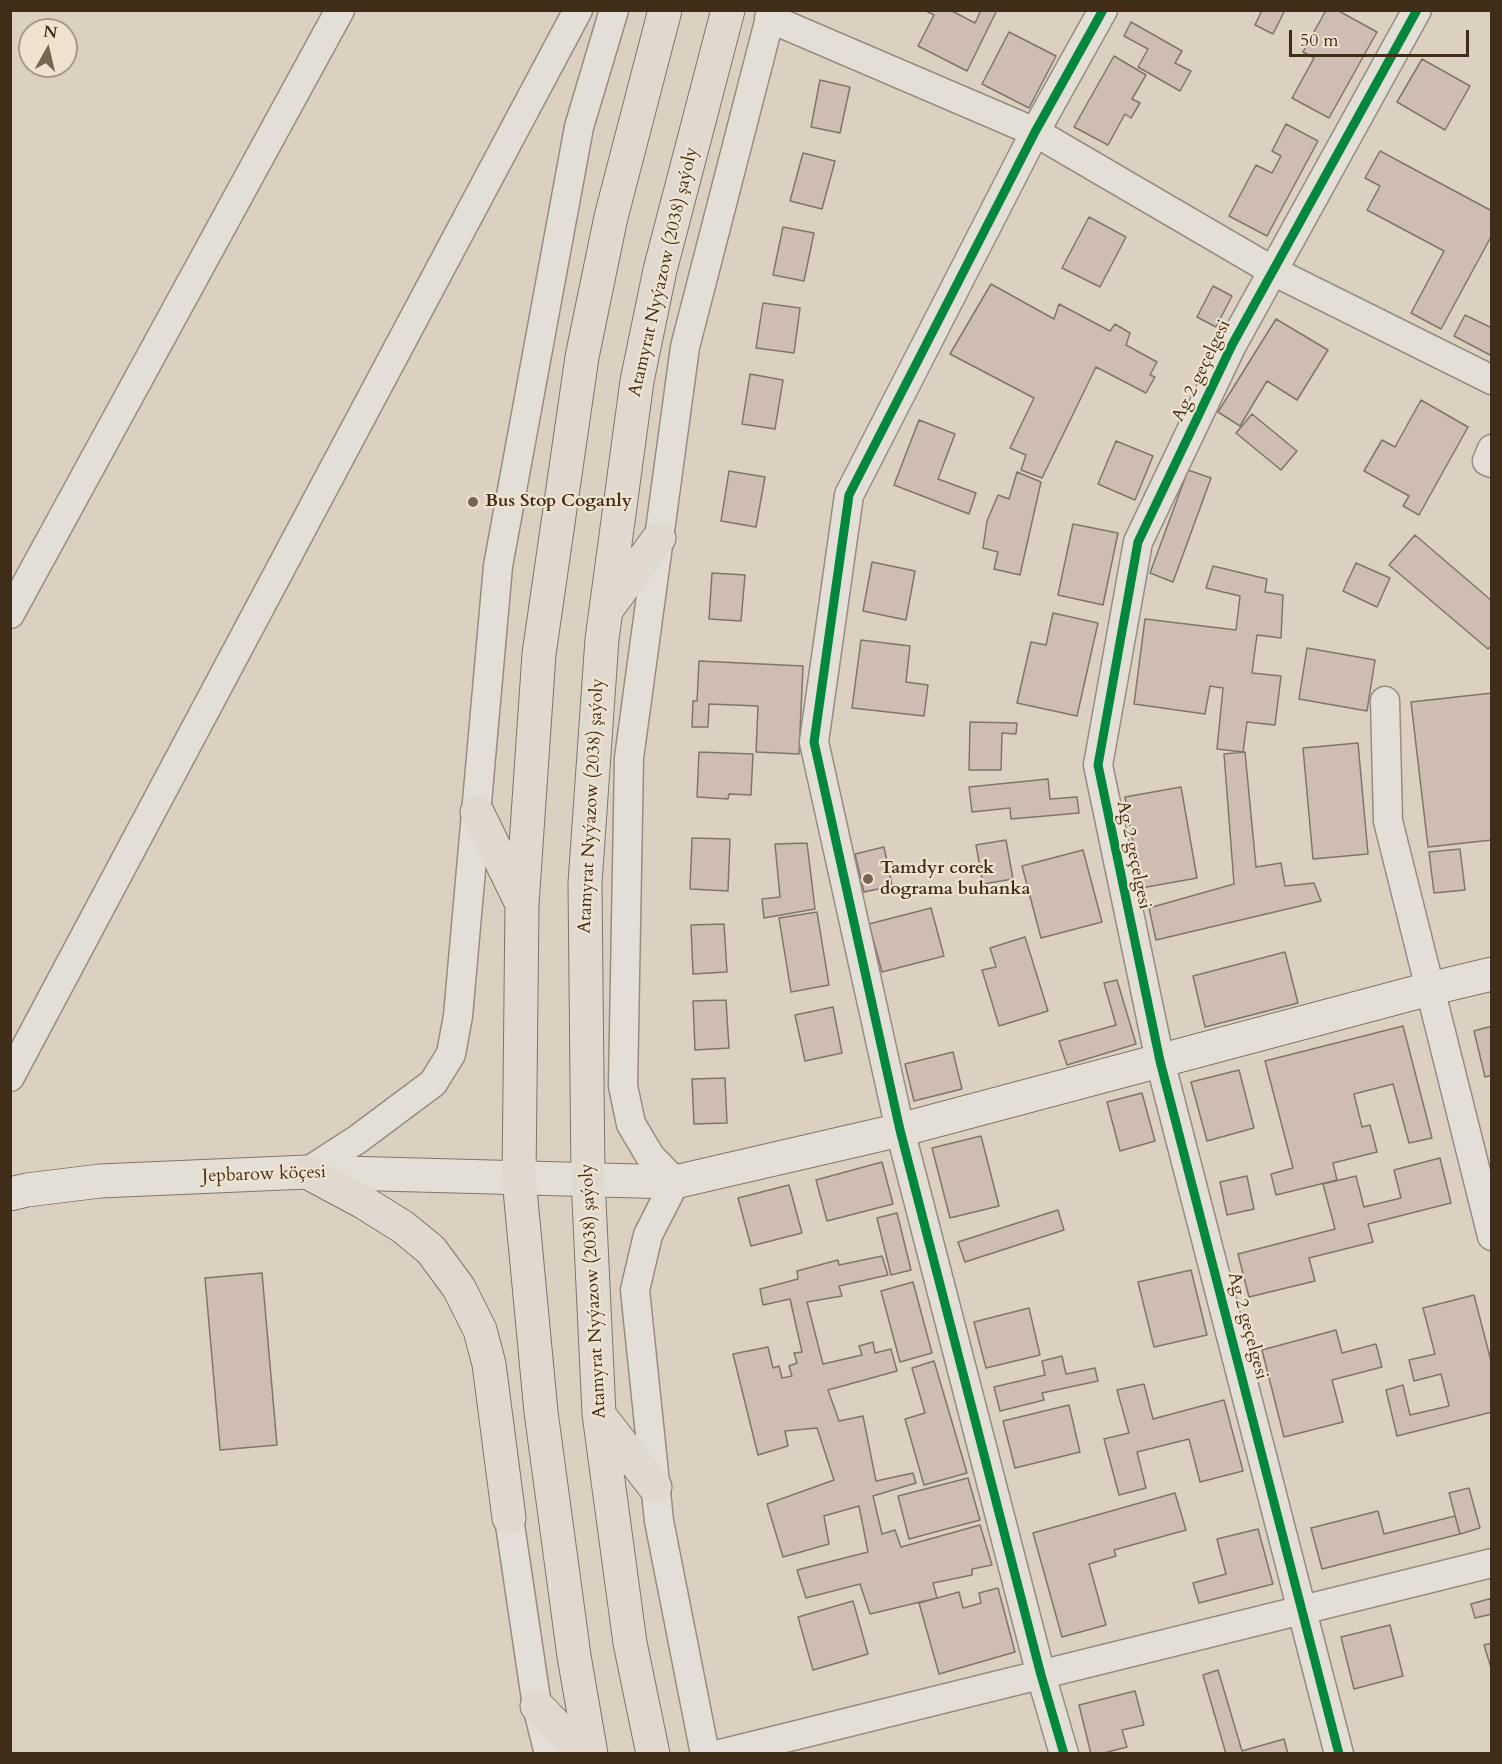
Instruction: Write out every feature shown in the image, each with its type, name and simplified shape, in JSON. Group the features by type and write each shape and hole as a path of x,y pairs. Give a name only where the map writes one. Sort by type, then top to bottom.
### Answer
{"main road":[{"path":"591,1754 574,1656 541,1413 519,1179 522,904 539,654 582,357 611,218 665,10"},
{"name":"Atamyrat Nyýazow (2038) şaýoly","path":"653,1754 630,1644 598,1414 588,1179 585,883 605,613 639,370 660,270 728,10"},
{"path":"605,613 659,538"},
{"path":"477,812 522,904"},
{"path":"307,1172 363,1202 403,1227 431,1250 459,1288 480,1330 489,1364 509,1518"},
{"path":"509,1518 541,1413"},
{"path":"598,1414 655,1487"},
{"path":"537,1706 583,1754"}],"street":[{"path":"10,614 340,10"},
{"path":"10,1077 578,10"},
{"path":"307,1172 358,1139 433,1083 451,1054 458,1016 498,566 579,128 614,10"},
{"path":"1064,1754 1041,1675 900,1130 814,742 849,495 1035,132 1103,10"},
{"name":"Ag 2 geçelgesi","path":"1340,1754 1160,1061 1098,765 1138,542 1233,345 1417,10"},
{"path":"705,1754 659,1521 635,1290 648,1235 675,1182 650,1156 631,1124 623,1086 629,758 685,347 771,14 1035,132 1273,271 1491,381"},
{"path":"1491,449 1487,461 1491,463"},
{"path":"1384,701 1388,821 1491,1236"},
{"name":"Jepbarow köçesi","path":"10,1194 100,1181 307,1172 675,1182 900,1130 1491,974"},
{"path":"509,1518 537,1706 549,1754"},
{"path":"720,1754 1491,1563"}],"building":[{"path":"924,10 950,10 975,23 981,10 997,10 967,71 918,46 934,15"},
{"path":"1262,10 1285,10 1273,34 1255,25"},
{"path":"1326,10 1337,10 1377,32 1329,118 1292,98 1314,58 1303,52"},
{"path":"1131,22 1182,51 1175,63 1191,71 1180,91 1138,67 1148,49 1124,36"},
{"path":"1009,32 1056,56 1029,108 982,84"},
{"path":"1114,56 1146,75 1132,99 1140,103 1131,118 1125,114 1108,145 1074,127"},
{"path":"1422,59 1470,86 1445,130 1397,102"},
{"path":"820,80 850,87 840,133 811,127"},
{"path":"1286,124 1318,141 1267,236 1229,216 1256,165 1272,173 1281,156 1272,151"},
{"path":"1380,151 1492,211 1492,235 1441,329 1411,313 1444,251 1367,210 1380,186 1365,178"},
{"path":"803,153 835,161 822,209 790,201"},
{"path":"1089,217 1126,237 1100,287 1062,268"},
{"path":"783,227 814,233 804,281 773,275"},
{"path":"991,284 1054,319 1059,304 1110,331 1115,324 1130,333 1126,345 1157,362 1150,375 1155,377 1146,393 1096,367 1042,478 1021,470 1026,455 1010,448 1034,398 950,354"},
{"path":"1213,286 1232,296 1216,327 1197,317"},
{"path":"763,303 800,308 794,353 756,348"},
{"path":"1465,315 1492,328 1492,356 1454,336"},
{"path":"1276,319 1328,350 1297,400 1267,381 1240,426 1218,412"},
{"path":"750,374 783,380 775,429 742,424"},
{"path":"1421,400 1468,427 1419,515 1403,506 1409,496 1364,471 1382,440 1395,447"},
{"path":"1252,414 1297,451 1281,470 1236,433"},
{"path":"919,420 955,434 938,479 976,493 969,514 894,485"},
{"path":"1116,441 1153,456 1135,500 1098,484"},
{"path":"1188,470 1211,478 1173,582 1150,573"},
{"path":"729,471 765,477 756,527 721,521"},
{"path":"1017,472 1041,482 1020,575 994,569 998,552 983,548 987,521 998,495 1009,499"},
{"path":"1073,524 1118,533 1103,605 1058,595"},
{"path":"1415,535 1492,601 1492,645 1488,649 1389,565"},
{"path":"872,562 915,571 906,620 863,611"},
{"path":"1356,563 1390,578 1377,607 1343,591"},
{"path":"1213,566 1267,579 1265,592 1283,595 1281,638 1257,635 1252,673 1281,676 1275,725 1247,722 1243,752 1217,749 1223,688 1210,686 1205,714 1134,704 1145,619 1236,630 1240,596 1206,588"},
{"path":"712,573 745,575 741,621 709,619"},
{"path":"1053,613 1098,623 1077,716 1017,703 1031,642 1046,645"},
{"path":"861,640 910,646 906,682 928,685 924,716 852,708"},
{"path":"1307,648 1375,660 1367,711 1299,699"},
{"path":"699,661 803,666 799,754 756,752 758,706 709,704 708,727 692,727 693,701 697,701"},
{"path":"1492,693 1492,840 1428,847 1411,702"},
{"path":"970,722 1017,723 1016,734 1002,733 1001,770 969,770"},
{"path":"1358,743 1368,854 1313,859 1303,748"},
{"path":"699,752 753,754 751,795 729,794 728,799 697,797"},
{"path":"1245,752 1256,867 1281,863 1285,886 1314,883 1321,901 1156,940 1149,908 1234,884 1224,754"},
{"path":"1048,779 1050,799 1077,797 1079,813 1011,819 1010,808 972,812 969,787"},
{"path":"1181,787 1197,878 1141,888 1125,797"},
{"path":"692,838 730,839 728,891 690,889"},
{"path":"1006,840 1013,879 983,884 976,845"},
{"path":"807,843 815,909 764,918 762,899 780,897 775,844"},
{"path":"884,847 892,886 864,892 855,854"},
{"path":"1460,849 1465,890 1434,893 1429,852"},
{"path":"1083,850 1102,922 1041,938 1022,866"},
{"path":"931,908 944,956 882,972 869,924"},
{"path":"817,912 829,985 791,992 779,918"},
{"path":"724,924 727,972 693,974 691,925"},
{"path":"1025,937 1048,1011 999,1026 982,970 996,967 990,948"},
{"path":"1285,952 1298,1003 1205,1027 1193,976"},
{"path":"1117,980 1136,1044 1067,1065 1059,1041 1116,1025 1104,983"},
{"path":"726,1000 729,1048 695,1050 693,1001"},
{"path":"833,1007 842,1053 805,1061 795,1015"},
{"path":"1403,1026 1432,1138 1409,1143 1393,1084 1354,1094 1362,1127 1370,1125 1377,1152 1333,1163 1337,1180 1276,1195 1271,1174 1293,1168 1265,1061"},
{"path":"1492,1026 1492,1075 1485,1077 1474,1031"},
{"path":"953,1052 962,1089 914,1101 905,1064"},
{"path":"1239,1070 1254,1128 1207,1141 1191,1082"},
{"path":"725,1078 727,1123 694,1124 692,1079"},
{"path":"1142,1093 1155,1141 1120,1151 1107,1102"},
{"path":"981,1136 999,1206 950,1218 932,1148"},
{"path":"1440,1158 1451,1203 1368,1224 1373,1242 1309,1258 1315,1281 1249,1297 1238,1254 1335,1229 1323,1184 1356,1176 1364,1207 1401,1198 1394,1170"},
{"path":"882,1162 893,1204 827,1221 816,1180"},
{"path":"1247,1176 1254,1209 1227,1215 1220,1182"},
{"path":"789,1185 802,1233 751,1246 738,1198"},
{"path":"1058,1210 1064,1230 965,1262 958,1242"},
{"path":"897,1213 911,1270 891,1275 877,1218"},
{"path":"882,1256 888,1275 839,1286 842,1296 807,1302 823,1364 862,1355 859,1346 873,1342 875,1353 891,1349 897,1371 828,1390 839,1421 863,1416 876,1481 913,1473 916,1483 873,1496 882,1534 895,1530 901,1547 980,1525 992,1565 972,1569 972,1575 933,1583 937,1598 870,1614 860,1584 806,1598 797,1570 868,1552 859,1506 824,1516 829,1544 783,1557 767,1504 834,1480 817,1428 785,1431 788,1446 758,1455 733,1354 768,1347 773,1368 779,1366 782,1378 792,1376 789,1366 797,1363 794,1353 802,1352 790,1299 763,1305 760,1289 798,1279 797,1271 838,1260 839,1265"},
{"path":"1191,1270 1207,1335 1154,1347 1138,1282"},
{"path":"262,1273 277,1445 220,1450 205,1278"},
{"path":"913,1282 932,1353 900,1362 881,1291"},
{"path":"1474,1295 1492,1365 1492,1412 1397,1436 1386,1390 1403,1385 1410,1415 1449,1406 1441,1374 1414,1381 1409,1360 1435,1354 1423,1308"},
{"path":"1029,1308 1040,1355 986,1368 974,1322"},
{"path":"1336,1330 1342,1353 1376,1344 1382,1367 1332,1380 1343,1422 1284,1437 1262,1350"},
{"path":"1062,1356 1066,1374 1095,1368 1098,1381 1042,1393 1044,1400 1000,1411 994,1387 1045,1375 1042,1361"},
{"path":"934,1361 967,1473 924,1485 905,1419 925,1413 912,1368"},
{"path":"1144,1384 1153,1419 1224,1400 1243,1471 1200,1482 1189,1439 1137,1452 1146,1488 1119,1495 1104,1439 1129,1433 1117,1390"},
{"path":"1069,1405 1080,1452 1015,1468 1003,1421"},
{"path":"968,1478 980,1520 909,1539 898,1496"},
{"path":"1469,1488 1480,1528 1460,1534 1449,1493"},
{"path":"1175,1493 1186,1530 1114,1550 1116,1556 1089,1564 1106,1625 1062,1637 1033,1533"},
{"path":"1378,1511 1384,1534 1455,1516 1460,1534 1322,1569 1311,1528"},
{"path":"1258,1529 1273,1584 1199,1603 1193,1583 1226,1574 1217,1539"},
{"path":"998,1588 1015,1652 939,1674 919,1603 959,1592 963,1608 981,1603 979,1593"},
{"path":"1492,1598 1492,1614 1475,1618 1471,1604"},
{"path":"853,1601 868,1654 813,1670 798,1617"},
{"path":"1390,1625 1403,1676 1354,1689 1341,1637"},
{"path":"1492,1643 1492,1671 1484,1645"},
{"path":"1218,1670 1242,1751 1284,1739 1288,1754 1226,1754 1203,1675"},
{"path":"1135,1691 1144,1725 1122,1730 1127,1747 1091,1754 1079,1705"}],"cycle path":[{"path":"1064,1754 1041,1675 900,1130 814,742 849,495 1035,132 1103,10"},
{"path":"1339,1754 1160,1061 1098,765 1138,542 1232,345 1417,10"}],"place":[{"name":"Bus Stop Coganly","path":"473,502"},
{"name":"Tamdyr corek dograma buhanka","path":"868,879"}]}
